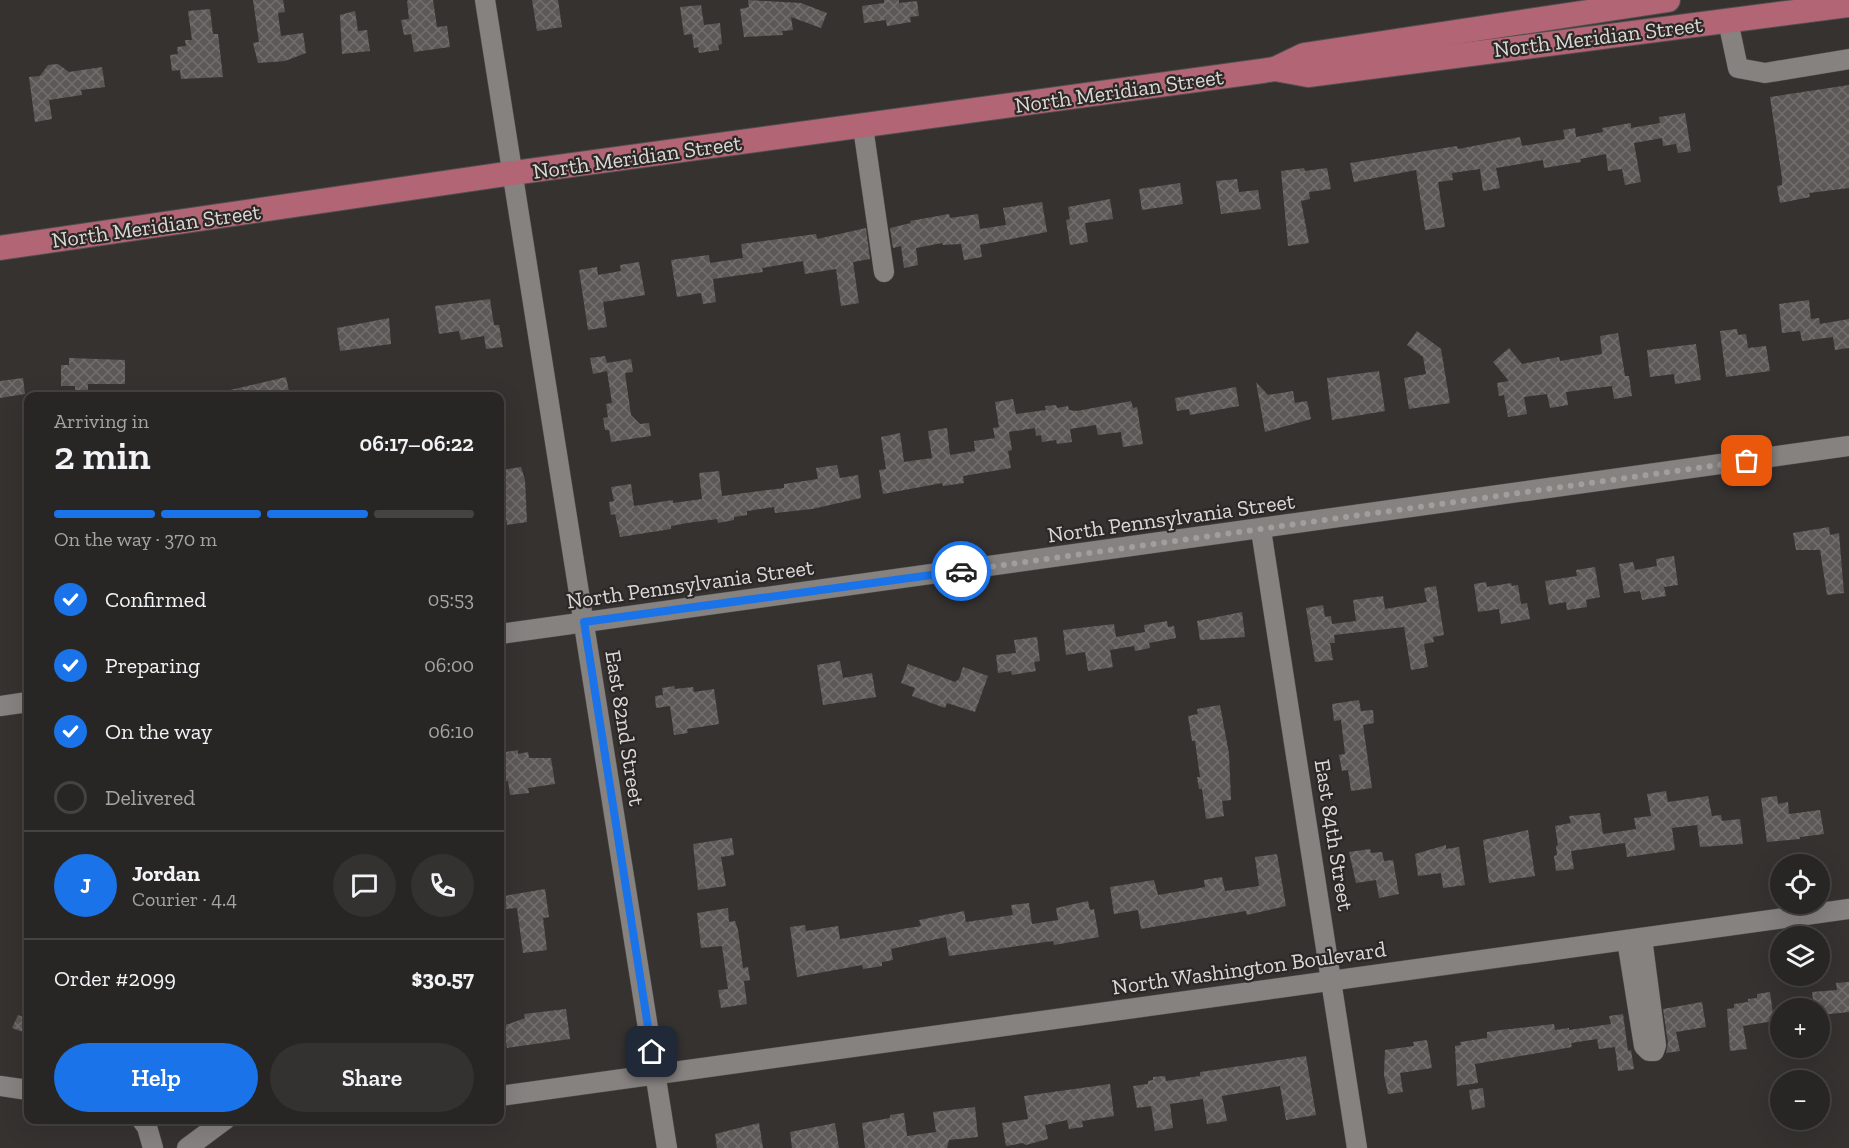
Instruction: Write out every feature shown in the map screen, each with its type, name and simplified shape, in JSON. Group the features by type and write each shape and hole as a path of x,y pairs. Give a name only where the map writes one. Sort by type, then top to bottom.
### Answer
{"main road":[{"name":"North Meridian Street","path":"0,249 513,173 1275,69 1304,55 1668,0"},
{"name":"North Meridian Street","path":"1275,69 1308,75 1849,5"}],"street":[{"name":"East 82nd Street","path":"485,0 667,1148"},
{"path":"1728,21 1738,68 1764,73 1849,59"},
{"path":"863,127 884,272"},
{"name":"North Pennsylvania Street","path":"504,633 1261,530 1849,446"},
{"name":"East 84th Street","path":"1261,530 1333,981 1357,1148"},
{"path":"0,706 24,703"},
{"name":"North Washington Boulevard","path":"504,1095 1849,909"},
{"path":"0,1086 24,1089"},
{"path":"145,1124 153,1148"},
{"path":"187,1148 219,1124"}],"building":[{"path":"253,0 283,0 285,12 278,13 281,36 303,33 306,53 285,61 258,63 253,43 259,42"},
{"path":"433,0 437,27 447,26 450,47 414,52 411,34 404,35 401,20 409,19 407,1"},
{"path":"532,0 558,0 562,27 537,31"},
{"path":"748,0 801,3 827,13 821,28 791,17 793,30 782,31 783,35 744,37 740,9 749,7"},
{"path":"884,0 899,0 899,3 917,1 919,16 910,17 911,22 887,26 886,20 864,23 862,6 884,3"},
{"path":"701,5 704,25 720,23 722,44 718,45 719,50 699,53 698,47 694,48 692,34 684,35 680,7"},
{"path":"210,9 213,34 218,34 223,77 181,79 180,70 172,71 170,55 178,54 177,47 186,46 185,40 192,40 188,11"},
{"path":"355,11 358,31 367,30 370,51 342,54 340,15"},
{"path":"58,64 69,72 102,67 105,87 81,90 82,95 49,100 52,119 35,122 29,77 40,76 48,65"},
{"path":"1849,85 1849,188 1809,193 1810,197 1780,203 1777,186 1782,185 1782,178 1770,97"},
{"path":"1685,113 1691,151 1678,153 1676,144 1663,146 1662,138 1634,143 1641,182 1625,185 1622,169 1608,171 1606,154 1580,159 1581,162 1544,168 1543,160 1496,168 1500,188 1483,191 1480,169 1452,173 1453,180 1438,182 1445,227 1425,230 1416,170 1354,182 1350,163 1457,146 1458,149 1520,137 1522,146 1565,139 1563,130 1575,128 1576,137 1603,132 1602,128 1631,123 1631,128 1660,123 1659,117"},
{"path":"1304,168 1305,171 1327,168 1331,189 1309,192 1310,199 1301,201 1309,243 1288,246 1281,171"},
{"path":"1237,179 1239,192 1258,190 1261,209 1221,214 1216,181"},
{"path":"1180,183 1183,204 1142,210 1139,189"},
{"path":"1110,199 1113,219 1085,223 1088,242 1070,245 1066,220 1070,219 1068,207"},
{"path":"1042,202 1047,232 980,245 982,257 964,260 961,244 943,245 942,243 916,248 918,265 904,268 901,246 893,248 890,228 911,223 910,221 949,214 950,218 978,214 980,229 1006,225 1003,208"},
{"path":"866,228 870,259 853,262 859,303 841,306 836,269 805,274 803,261 762,268 763,272 713,279 716,302 703,304 701,293 677,297 671,260 709,255 710,263 743,258 741,244 816,234 817,239"},
{"path":"639,262 645,295 603,302 607,327 588,330 579,270 597,267 598,275 621,271 620,265"},
{"path":"490,299 494,325 499,325 503,347 486,349 484,336 461,340 459,331 439,334 435,306"},
{"path":"1809,300 1811,319 1819,318 1820,324 1849,319 1849,348 1835,350 1833,337 1802,341 1800,331 1782,333 1779,304"},
{"path":"389,318 391,344 340,351 337,328"},
{"path":"1737,329 1738,335 1746,334 1748,348 1766,346 1770,371 1726,377 1720,331"},
{"path":"1417,331 1441,349 1450,403 1409,409 1404,378 1426,374 1423,357 1407,345"},
{"path":"1618,333 1625,376 1629,376 1632,396 1614,399 1612,386 1566,392 1568,405 1550,408 1547,394 1524,397 1527,414 1508,417 1504,395 1499,396 1497,383 1509,381 1493,362 1509,348 1522,364 1559,357 1560,361 1602,354 1600,336"},
{"path":"1696,344 1701,380 1675,384 1674,374 1650,377 1647,350"},
{"path":"605,356 607,363 631,359 633,372 625,373 631,415 640,424 649,423 651,436 611,442 609,430 605,430 603,418 608,417 606,404 612,403 607,371 593,374 590,358"},
{"path":"69,358 125,360 125,384 88,384 88,392 75,392 75,386 61,386 61,365 69,365"},
{"path":"1379,371 1385,411 1332,420 1327,378"},
{"path":"286,377 289,392 226,392"},
{"path":"23,378 24,394 0,398 0,381"},
{"path":"1256,382 1268,395 1293,391 1295,403 1307,401 1311,419 1265,432"},
{"path":"1236,387 1239,406 1190,415 1189,409 1177,411 1175,398"},
{"path":"1013,399 1016,414 1046,410 1045,406 1056,405 1057,408 1068,406 1069,410 1077,411 1131,401 1133,408 1137,407 1143,444 1123,447 1121,432 1098,435 1096,425 1070,429 1072,442 1057,444 1056,440 1042,442 1041,435 1036,436 1035,428 1009,432 1012,450 1008,451 1011,468 963,476 964,483 943,486 942,483 883,494 879,470 886,469 881,437 900,433 904,462 932,458 928,431 947,428 950,455 975,451 974,441 995,438 993,428 999,427 995,402"},
{"path":"837,465 840,478 858,475 861,498 812,509 775,513 774,507 747,511 747,515 734,517 734,520 718,523 717,519 687,523 671,526 671,529 620,537 615,514 611,515 609,502 614,501 611,487 631,484 634,506 673,500 673,503 702,499 699,473 719,471 722,496 784,488 784,484 818,479 816,468"},
{"path":"521,467 525,480 527,522 507,525 506,519 504,519 504,470"},
{"path":"1829,527 1830,535 1839,533 1844,593 1827,595 1820,550 1796,550 1793,533"},
{"path":"1674,556 1678,585 1664,587 1666,596 1642,600 1640,591 1624,593 1619,564 1633,562 1635,570 1657,566 1656,559"},
{"path":"1595,567 1600,597 1586,600 1587,607 1567,610 1566,602 1549,605 1545,581 1577,576 1576,570"},
{"path":"1486,582 1487,587 1511,583 1512,586 1518,585 1521,604 1527,603 1530,619 1501,624 1499,609 1478,612 1474,584"},
{"path":"1436,586 1444,635 1433,637 1434,642 1424,644 1428,667 1411,670 1404,627 1334,635 1335,643 1330,643 1333,660 1315,662 1306,608 1323,605 1325,617 1331,616 1332,624 1356,621 1353,600 1383,596 1385,609 1427,602 1424,588"},
{"path":"1242,612 1245,637 1200,640 1197,621"},
{"path":"1167,621 1168,627 1174,626 1176,638 1149,643 1150,648 1135,651 1134,646 1110,650 1113,667 1088,671 1085,652 1066,655 1063,630 1114,624 1116,637 1145,632 1144,625"},
{"path":"1037,637 1040,661 1034,662 1036,671 1012,675 1011,671 998,673 996,655 1016,653 1014,640"},
{"path":"840,661 843,678 872,673 876,697 823,705 817,665"},
{"path":"908,664 955,682 959,679 963,667 988,676 975,712 947,703 945,708 912,696 915,688 901,683"},
{"path":"674,686 675,689 693,687 694,692 714,689 719,724 687,729 688,733 674,735 670,706 656,708 655,696 663,695 662,688"},
{"path":"1359,700 1361,711 1373,710 1374,723 1363,725 1372,788 1351,791 1348,770 1342,771 1339,755 1345,754 1341,720 1334,721 1332,704"},
{"path":"1220,705 1229,754 1231,800 1222,801 1224,816 1206,819 1202,789 1199,789 1197,777 1200,777 1195,741 1192,741 1188,716 1198,714 1197,709"},
{"path":"518,750 518,754 528,752 529,758 551,758 555,784 528,788 529,793 510,795 508,781 504,782 504,752"},
{"path":"1666,791 1668,802 1708,796 1712,816 1721,815 1722,821 1740,819 1743,844 1700,847 1697,825 1672,828 1675,850 1627,857 1625,843 1571,851 1574,869 1556,871 1554,856 1557,855 1556,846 1558,845 1555,826 1571,823 1569,816 1600,813 1603,834 1636,829 1634,818 1651,816 1647,794"},
{"path":"1777,796 1778,804 1788,802 1789,814 1820,810 1824,834 1767,842 1761,798"},
{"path":"1528,830 1535,876 1489,883 1483,840"},
{"path":"732,838 734,855 721,857 726,886 698,890 693,844"},
{"path":"1446,845 1446,849 1459,847 1465,885 1443,888 1441,873 1418,876 1415,854"},
{"path":"1370,849 1371,853 1382,852 1384,861 1393,860 1399,894 1379,898 1376,880 1356,883 1349,852"},
{"path":"1277,854 1286,906 1247,915 1246,911 1141,929 1138,910 1114,914 1110,887 1154,880 1158,895 1205,887 1204,880 1222,877 1225,891 1259,886 1255,857"},
{"path":"545,889 549,917 543,918 547,950 523,953 517,908 506,909 504,896"},
{"path":"1088,901 1090,910 1094,909 1099,937 1054,945 1053,941 949,956 946,937 891,949 893,960 882,962 882,966 863,969 862,965 797,977 790,927 805,925 806,931 838,926 840,939 921,926 919,920 964,911 966,922 1013,915 1011,905 1029,903 1032,924 1058,920 1056,908"},
{"path":"728,908 729,922 735,921 738,930 743,968 748,967 750,980 744,981 747,1004 721,1008 718,990 728,989 722,946 701,948 697,913"},
{"path":"1849,982 1849,1012 1830,1014 1830,998 1813,998 1812,992 1837,990 1836,983"},
{"path":"1770,992 1770,1022 1743,1026 1747,1049 1730,1051 1727,1009 1734,1008 1734,1004 1757,998 1757,994"},
{"path":"1702,1002 1706,1027 1676,1032 1680,1051 1666,1053 1668,1043 1663,1009"},
{"path":"566,1009 570,1039 507,1048 504,1026 525,1018 524,1014"},
{"path":"1623,1014 1628,1051 1631,1050 1634,1069 1618,1071 1615,1047 1599,1049 1597,1039 1571,1043 1572,1047 1475,1064 1478,1083 1457,1086 1455,1046 1461,1045 1460,1042 1487,1038 1487,1032 1501,1030 1554,1024 1555,1030 1569,1028 1569,1030 1611,1024 1609,1016"},
{"path":"18,1015 24,1017 24,1032 12,1028"},
{"path":"1427,1040 1432,1068 1400,1073 1403,1092 1388,1094 1384,1075 1385,1050 1414,1046 1413,1042"},
{"path":"1306,1056 1316,1115 1286,1120 1280,1086 1222,1096 1227,1121 1207,1124 1203,1099 1170,1104 1173,1128 1155,1131 1151,1106 1137,1108 1133,1086 1148,1084 1153,1077 1165,1076 1166,1081 1200,1076 1200,1072"},
{"path":"1110,1084 1114,1116 1082,1121 1083,1127 1069,1129 1067,1120 1045,1125 1048,1139 1026,1145 1023,1143 1006,1146 1002,1123 1028,1119 1024,1096"},
{"path":"1483,1088 1485,1107 1472,1110 1469,1090"},
{"path":"975,1107 978,1137 949,1140 947,1148 865,1148 862,1123 904,1113 907,1136 936,1132 933,1112"},
{"path":"759,1123 763,1148 717,1148 715,1134"},
{"path":"835,1123 839,1148 792,1148 790,1132"}],"way so far":[{"path":"961,571 1747,461"}],"route":[{"path":"652,1052 584,622 961,571"}]}
